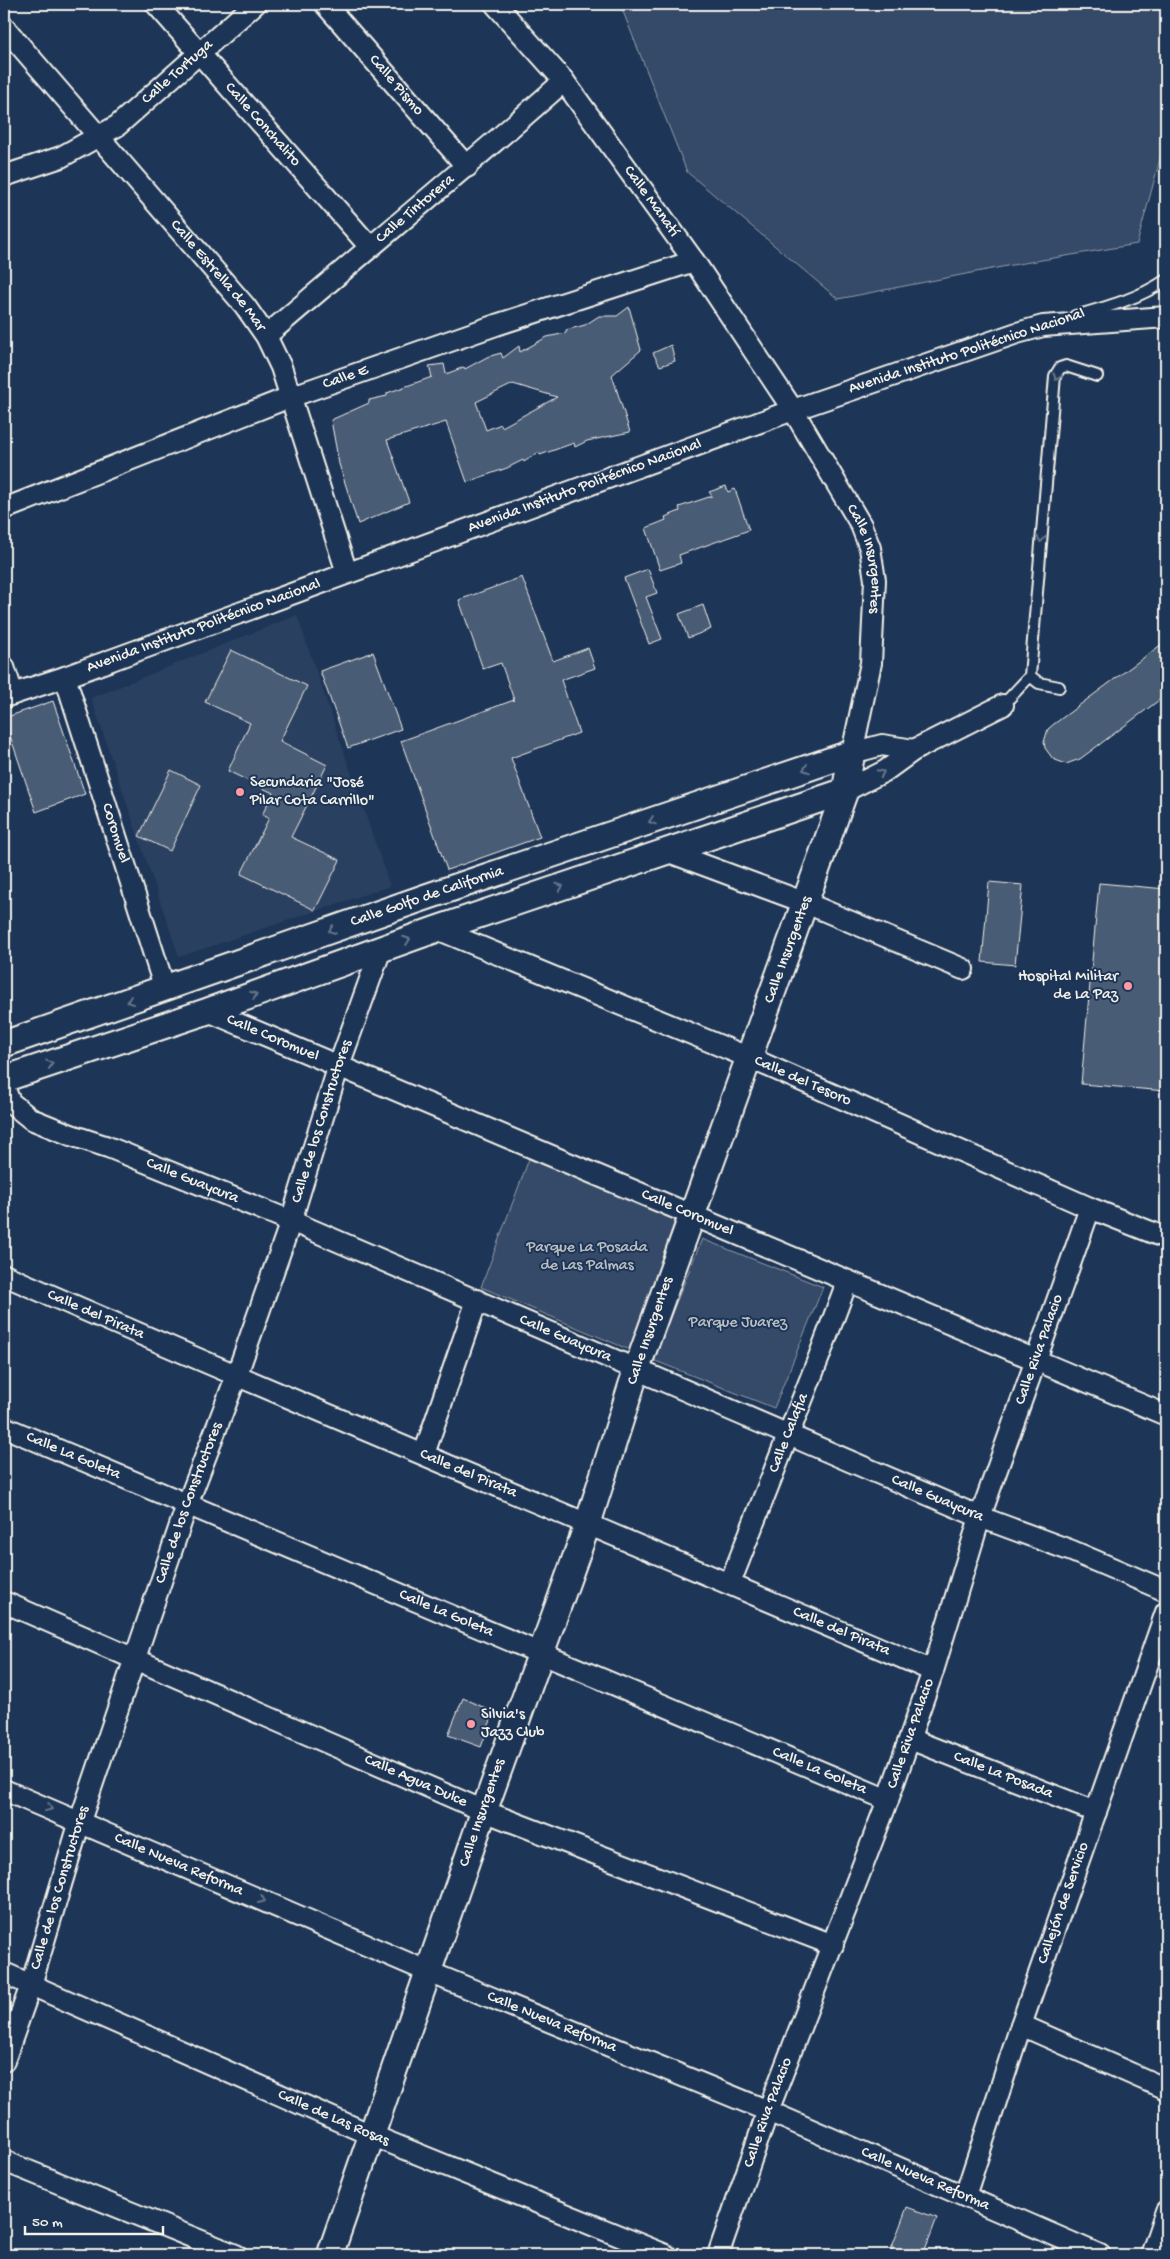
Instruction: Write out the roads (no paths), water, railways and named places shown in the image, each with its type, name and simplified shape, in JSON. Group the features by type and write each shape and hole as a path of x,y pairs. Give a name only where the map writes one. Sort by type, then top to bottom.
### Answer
{"street":[{"name":"Calle Conchalito","path":"156,4 370,247"},
{"name":"Calle Tortuga","path":"4,176 61,157 99,138 117,126 255,4"},
{"name":"Calle Pismo","path":"324,4 467,167"},
{"name":"Calle Manatí","path":"495,4 564,81 694,260 793,410"},
{"name":"Calle Estrella de Mar","path":"4,27 245,306 266,336 281,367 347,573"},
{"name":"Calle Tintorera","path":"266,336 467,167 564,81"},
{"name":"Calle E","path":"4,509 290,397 496,325 694,260"},
{"path":"1043,326 1166,317"},
{"name":"Avenida Instituto Politécnico Nacional","path":"9,696 66,677 793,410 1017,333 1043,326"},
{"name":"Calle Insurgentes","path":"330,2255 484,1811 588,1523 637,1368 846,790 871,663 875,580 870,548 861,525 793,410"},
{"path":"4,667 9,696"},
{"name":"Coromuel","path":"66,677 166,989"},
{"path":"846,790 886,772 914,750 1002,705"},
{"path":"852,753 882,745 914,750"},
{"name":"Calle Golfo de California","path":"4,1044 426,897 852,753"},
{"name":"Calle Golfo de California","path":"4,1079 208,1011 437,929 846,790"},
{"path":"666,851 806,904 963,969"},
{"path":"426,897 437,929"},
{"name":"Calle del Tesoro","path":"437,929 750,1058 1090,1208 1166,1238"},
{"name":"Calle de los Constructores","path":"4,2061 31,1986 80,1821 135,1658 187,1505 236,1377 291,1221 338,1068 381,949"},
{"path":"166,989 186,1002 208,1011"},
{"name":"Calle Coromuel","path":"208,1011 338,1068 1166,1415"},
{"name":"Calle Guaycura","path":"4,1087 10,1102 31,1119 108,1147 291,1221 637,1368 787,1435 980,1517 1072,1551 1166,1591"},
{"name":"Calle Riva Palacio","path":"718,2255 768,2111 833,1945 910,1739 980,1517 1090,1208"},
{"name":"Calle del Pirata","path":"4,1275 236,1377 588,1523 933,1671"},
{"name":"Calle Calafia","path":"730,1584 847,1282"},
{"path":"424,1454 477,1300"},
{"name":"Calle La Goleta","path":"4,1427 888,1800"},
{"name":"Calle Agua Dulce","path":"4,1602 484,1811 833,1945"},
{"name":"Callejón de Servicio","path":"965,2196 1021,2025 1166,1612"},
{"name":"Calle La Posada","path":"910,1739 1096,1812"},
{"name":"Calle Nueva Reforma","path":"4,1790 428,1972 768,2111 1100,2255"},
{"name":"Calle de Las Rosas","path":"4,1974 371,2135 666,2255"},
{"path":"1021,2025 1166,2088"},
{"path":"4,2161 236,2255"},
{"path":"1151,2255 1166,2211"}],"lane":[{"name":"Avenida Instituto Politécnico Nacional","path":"1043,326 1120,303 1149,292 1166,280"},
{"path":"1002,705 1030,676 1055,376 1060,368 1066,366 1097,376"},
{"path":"1030,676 1040,683 1058,686"}],"place":[{"name":"Secundaria \"José Pilar Cota Carrillo\"","path":"240,792"},
{"name":"Hospital Militar de La Paz","path":"1128,986"},
{"name":"Silvia's Jazz Club","path":"471,1724"}],"park label":[{"name":"Parque La Posada de Las Palmas","path":"587,1257"},
{"name":"Parque Juarez","path":"738,1323"}]}
